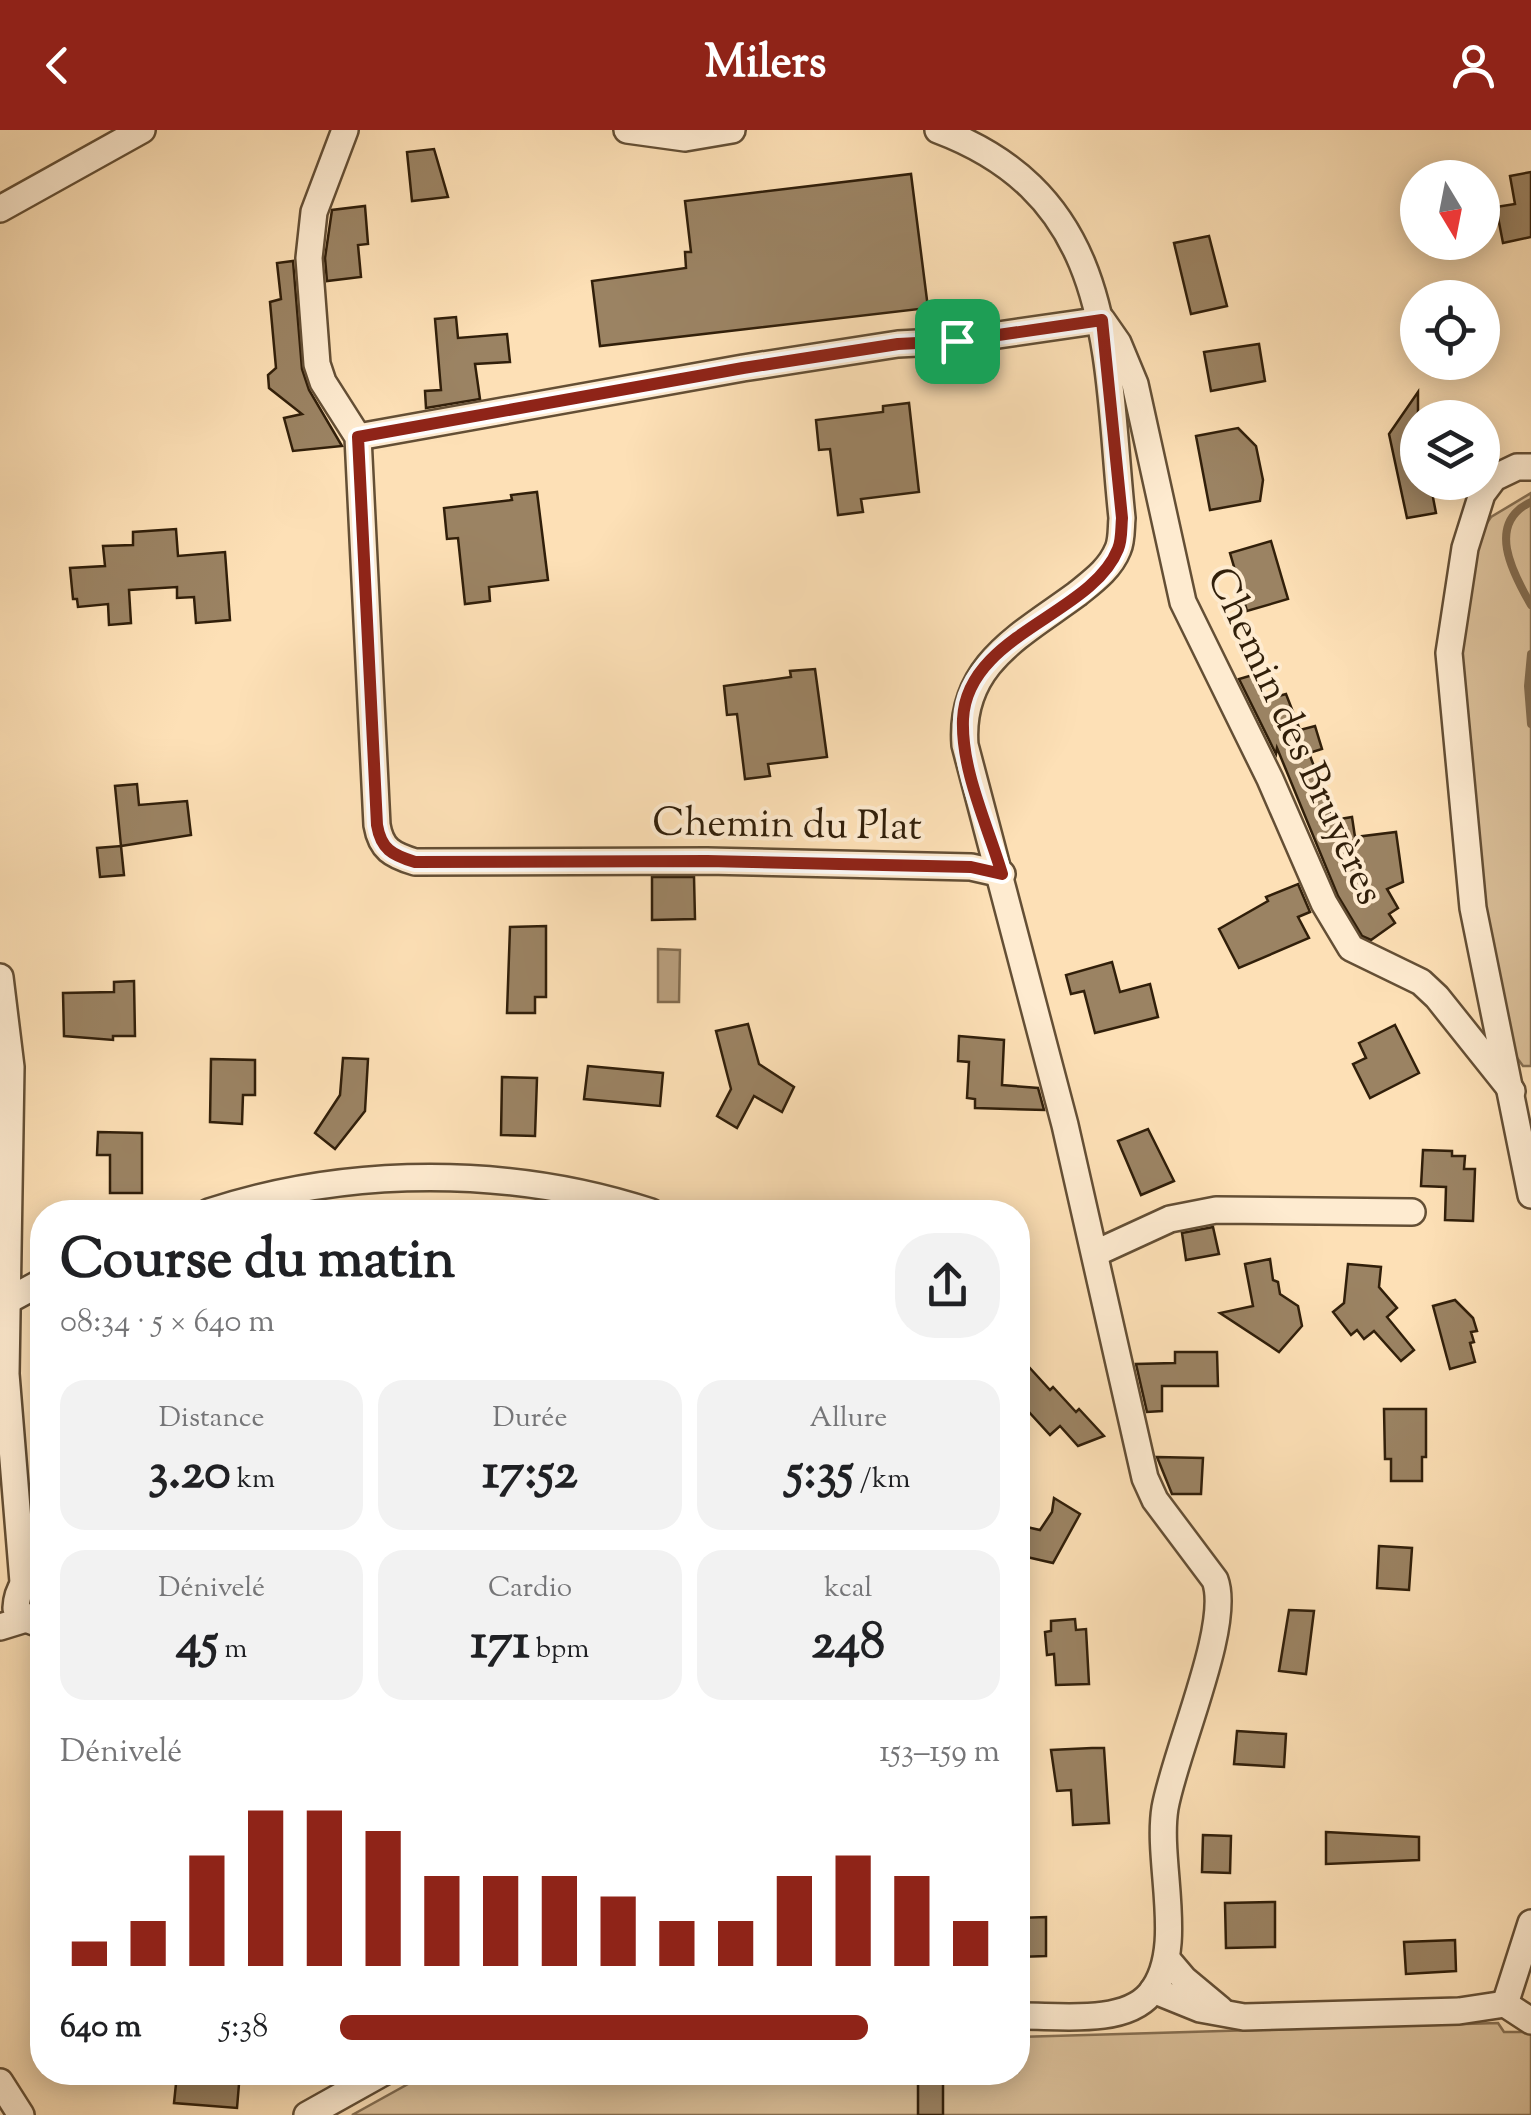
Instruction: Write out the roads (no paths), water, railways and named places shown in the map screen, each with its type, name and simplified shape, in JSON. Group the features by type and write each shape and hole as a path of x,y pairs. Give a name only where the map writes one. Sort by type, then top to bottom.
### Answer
{"street":[{"path":"0,209 142,130"},
{"name":"Chemin du Plat","path":"345,130 314,212 309,258 317,364 336,406 358,437 380,840 395,856 415,862 707,861 971,867 1002,874"},
{"path":"627,130 685,138 732,130"},
{"path":"938,130 994,157 1017,173 1052,211 1086,266 1102,320 1122,518 1119,547 1099,577 999,652 974,682 963,718 971,777 1002,874 1096,1253 1145,1478 1155,1500 1215,1580 1220,1593 1216,1636 1170,1779 1164,1816 1162,1861 1168,1959 1163,1976 1153,1990 1128,2008 1102,2014 1030,2016"},
{"path":"358,437 743,368 898,344 957,341 1102,320"},
{"name":"Chemin des Bruyères","path":"1102,320 1118,343 1135,384 1183,602 1270,779 1324,904 1351,948 1421,982 1437,997 1512,1092"},
{"path":"1531,467 1517,467 1494,478 1482,494 1465,548 1449,653 1473,908 1531,1195"},
{"path":"0,977 11,1066 6,1374 18,1489 20,1589 16,1608 30,1619"},
{"path":"248,1200 379,1178 485,1180 613,1200"},
{"path":"1096,1253 1170,1220 1216,1210 1412,1212"},
{"path":"8,1300 30,1288"},
{"path":"18,1489 30,1512"},
{"path":"0,1628 30,1623"},
{"path":"1505,2004 1531,1923"},
{"path":"1168,1959 1184,1979 1223,2013"},
{"path":"1153,1990 1200,2009 1244,2017 1459,2011 1505,2004 1531,2020"},
{"path":"0,2082 21,2115"},
{"path":"307,2115 361,2085"}],"waterway":[{"path":"1531,502 1517,511 1506,535 1511,563 1531,605"},
{"path":"1531,654 1531,724"}]}
